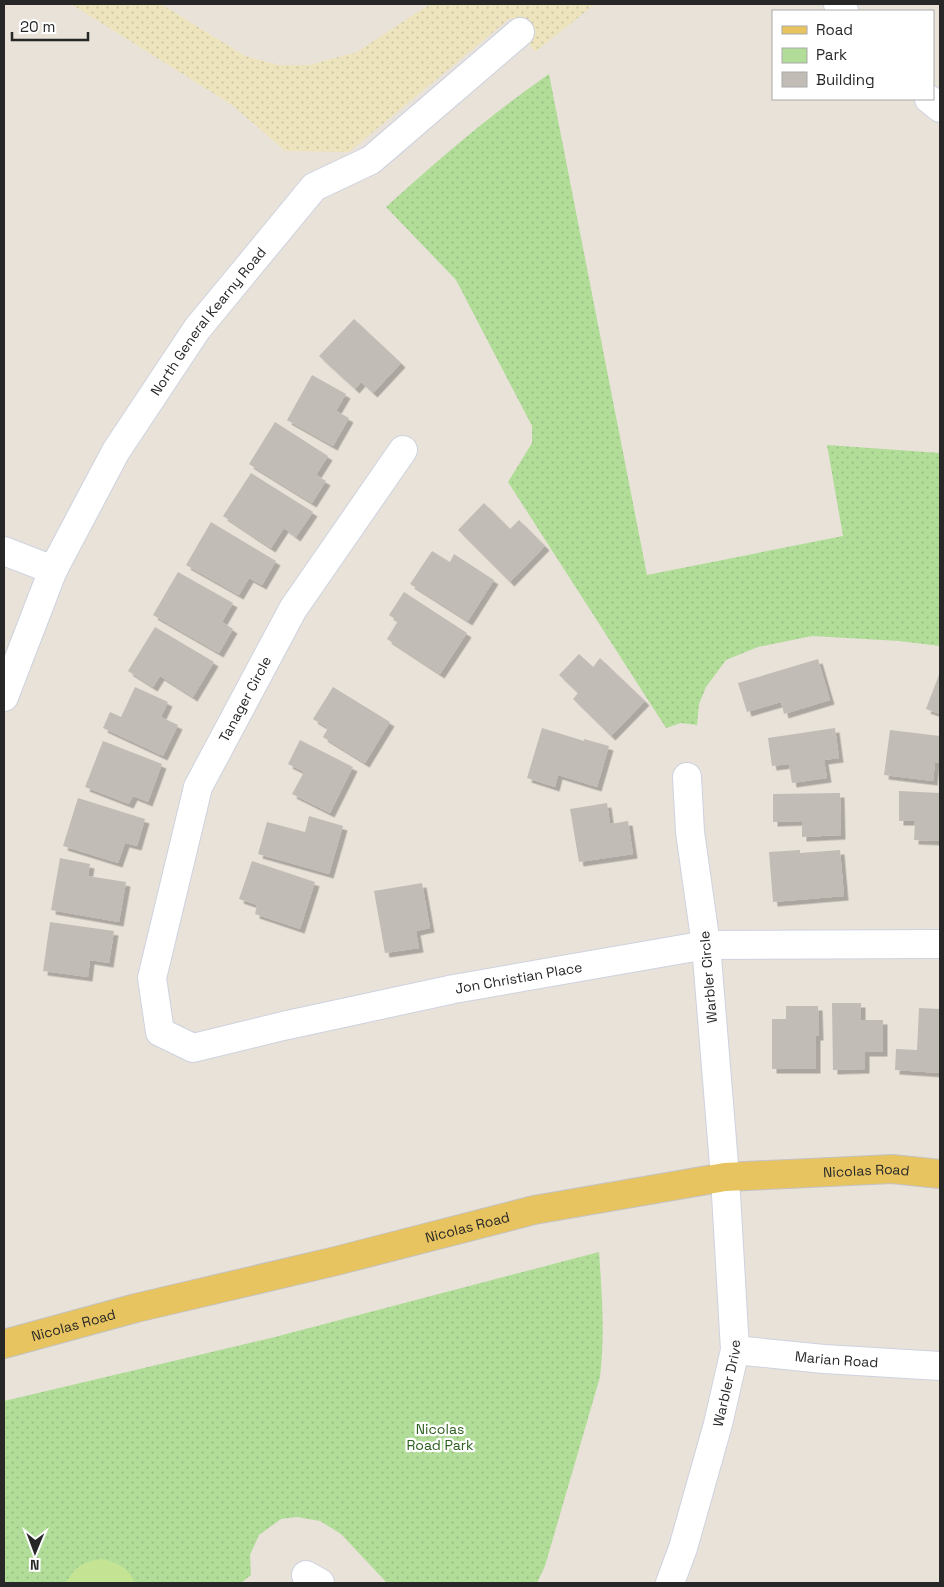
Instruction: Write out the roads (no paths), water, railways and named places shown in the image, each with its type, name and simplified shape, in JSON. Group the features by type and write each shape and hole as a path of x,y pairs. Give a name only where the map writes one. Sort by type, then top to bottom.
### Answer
{"main road":[{"name":"Nicolas Road","path":"4,1344 136,1308 336,1261 534,1210 725,1177 892,1169 940,1174"}],"street":[{"name":"North General Kearny Road","path":"4,697 53,570 116,451 197,329 314,187 371,160 520,32"},
{"path":"930,100 940,108"},
{"name":"Tanager Circle","path":"152,978 198,787 293,609 403,450"},
{"path":"4,551 53,570"},
{"name":"Warbler Circle","path":"687,777 690,832 706,945 725,1177"},
{"name":"Jon Christian Place","path":"152,978 160,1032 194,1048 283,1026 454,989 706,945 940,944"},
{"name":"Warbler Drive","path":"670,1583 683,1548 718,1424 735,1350 725,1177"},
{"name":"Marian Road","path":"735,1350 824,1359 940,1366"}],"park label":[{"name":"Nicolas Road Park","path":"440,1438"}]}
